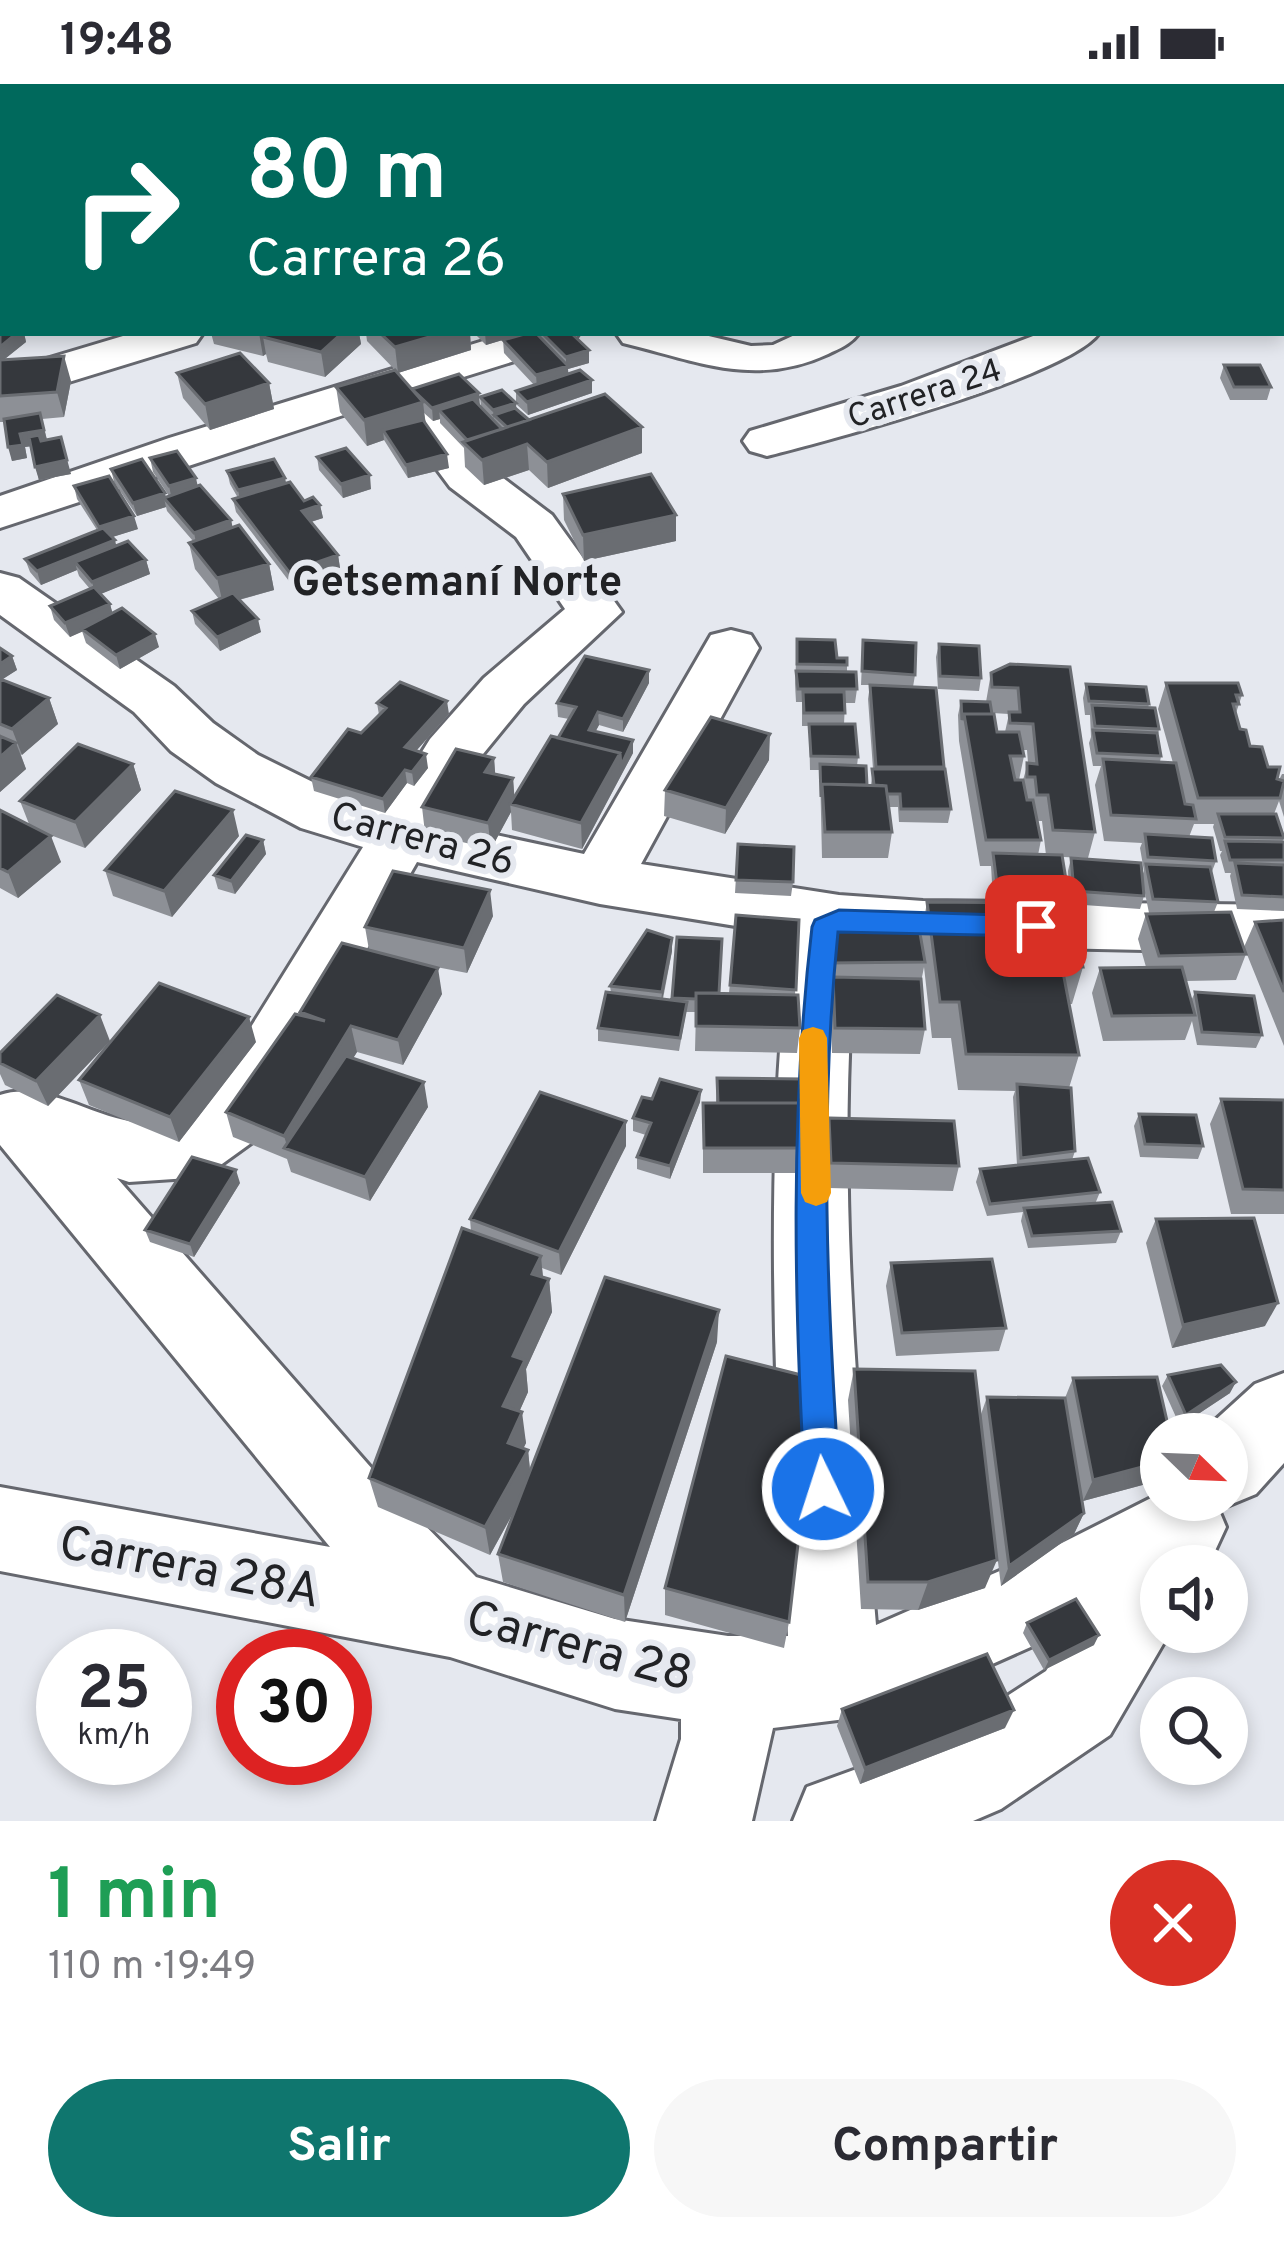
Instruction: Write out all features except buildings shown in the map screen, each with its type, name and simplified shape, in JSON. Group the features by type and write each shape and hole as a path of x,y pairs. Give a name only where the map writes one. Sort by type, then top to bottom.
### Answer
{"street":[{"path":"0,382 30,379 170,336"},
{"path":"0,513 546,336"},
{"path":"651,336 751,360 782,358 830,336"},
{"name":"Carrera 24","path":"767,441 918,396 1031,356 1070,336"},
{"path":"11,1109 130,1152 189,1148 233,1117 451,753 504,691 595,612 534,526 468,476 396,383"},
{"name":"Carrera 26","path":"0,590 154,699 191,737 236,769 322,813 399,836 831,930 923,925 1284,929"},
{"path":"600,881 731,648"},
{"path":"831,930 812,1046 814,1350 835,1675"},
{"name":"Carrera 28","path":"11,1109 365,1524 450,1613 615,1664 728,1681 774,1683 878,1670 1081,1580 1168,1521"},
{"name":"Carrera 28","path":"1248,1441 1284,1411"},
{"path":"841,1821 968,1776 1078,1703 1189,1521"},
{"name":"Carrera 28A","path":"0,1529 450,1613"},
{"path":"704,1821 727,1739 728,1681"}],"slow traffic":[{"path":"813,1038 816,1193"}],"district":[{"name":"Getsemaní Norte","path":"457,580"}],"route":[{"path":"823,1489 814,1350 812,1046 825,927 839,920 1036,926"}]}
